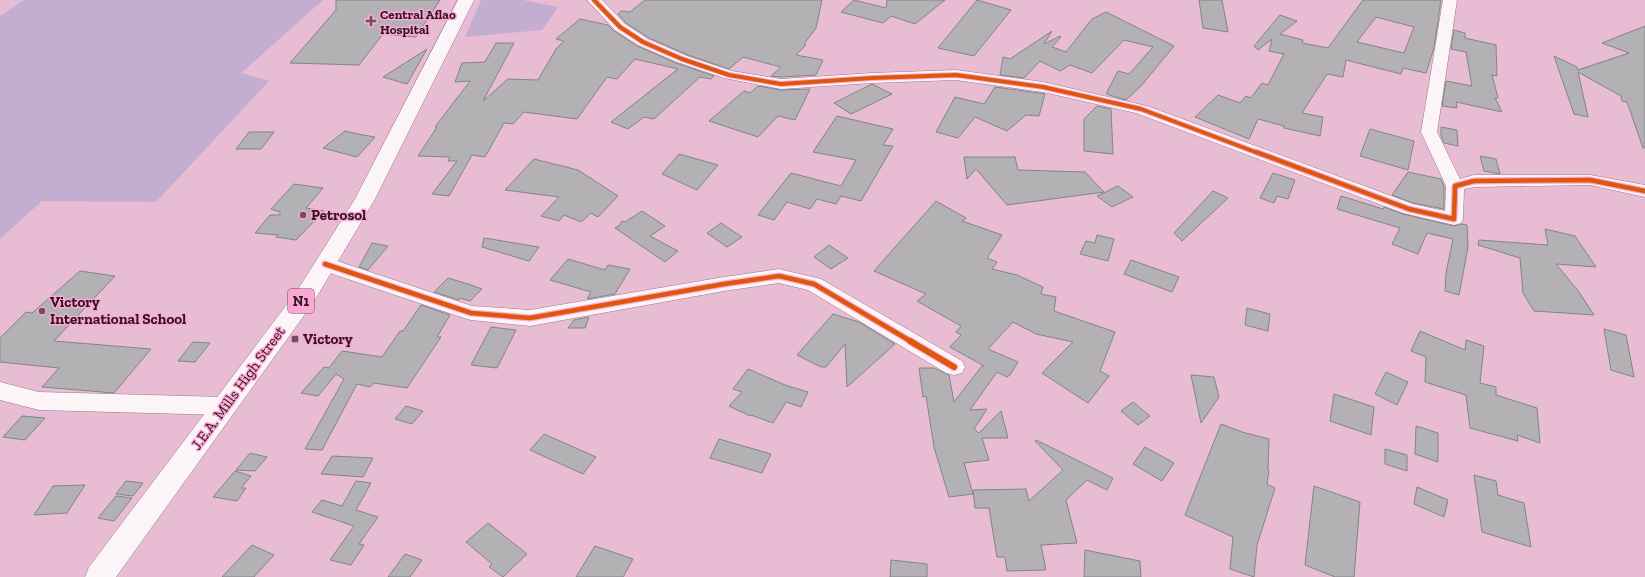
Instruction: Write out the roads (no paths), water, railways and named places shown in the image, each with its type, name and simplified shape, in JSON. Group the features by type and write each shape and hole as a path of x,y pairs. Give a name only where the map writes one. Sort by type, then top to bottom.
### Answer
{"highway":[{"name":"J.E.A. Mills High Street","path":"99,577 304,296 325,264 369,192 466,0"}],"street":[{"path":"594,0 620,27 643,42 682,59 729,75 781,84 872,78 956,75 1042,87 1141,109 1409,209 1454,219 1455,186 1429,132 1450,0"},
{"path":"1455,186 1474,182 1590,180 1645,191"},
{"path":"325,264 471,313 530,318 709,286 779,276 814,284 954,367"},
{"path":"0,391 39,401 224,406"}],"place":[{"name":"Central Aflao Hospital","path":"371,21"},
{"name":"Petrosol","path":"303,215"},
{"name":"Victory International School","path":"42,311"},
{"name":"Victory","path":"295,339"}]}
